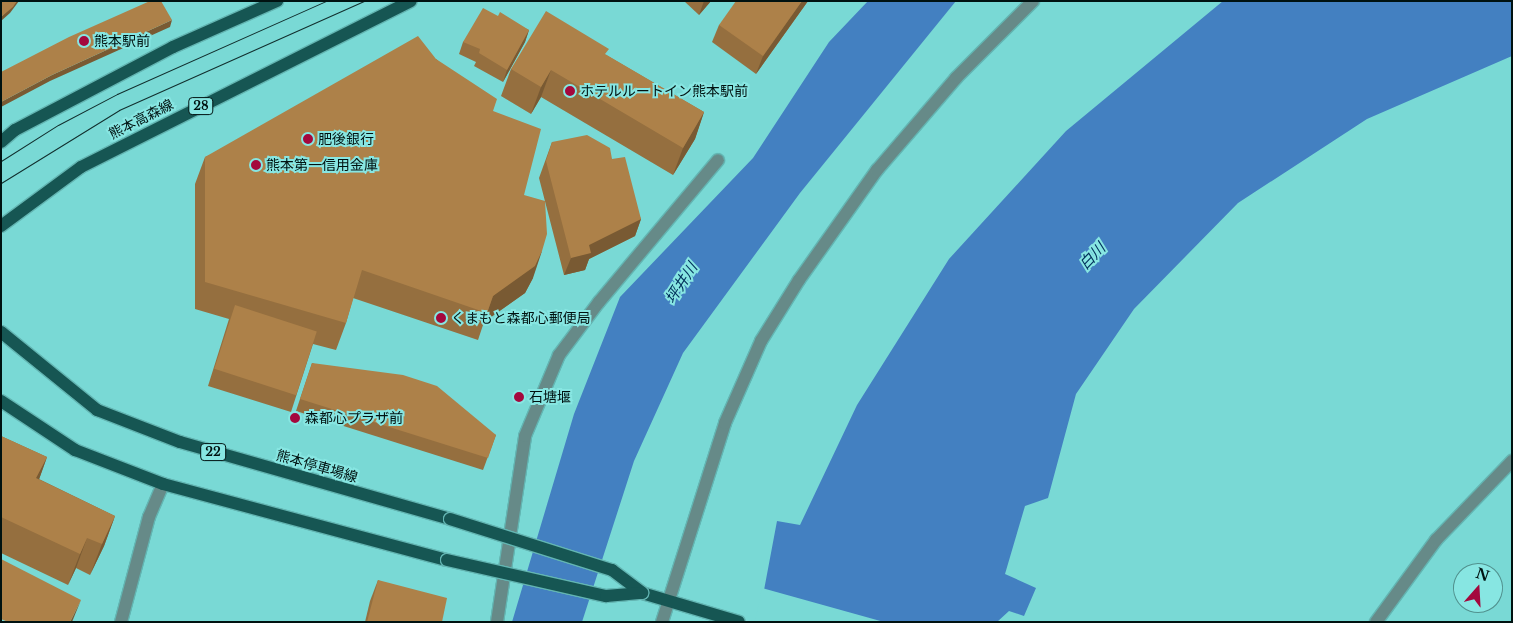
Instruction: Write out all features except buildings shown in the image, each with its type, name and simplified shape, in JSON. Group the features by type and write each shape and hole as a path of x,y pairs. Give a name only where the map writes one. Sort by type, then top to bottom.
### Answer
{"main road":[{"path":"1,142 15,130 173,47 277,1"},
{"name":"熊本高森線","path":"1,226 81,167 411,1"},
{"name":"熊本停車場線","path":"1,332 97,410 180,442 450,519 612,570 642,593 739,622"},
{"name":"熊本停車場線","path":"1,401 75,450 162,484 447,560 606,596 642,593"}],"street":[{"path":"662,622 667,601 725,423 762,340 799,280 877,170 956,78 1033,1"},
{"path":"497,622 525,436 559,355 599,302 718,160"},
{"path":"1376,622 1436,540 1512,460"},
{"path":"121,622 149,518 162,484"}],"water":[{"name":"坪井川","path":"868,1 956,1 800,193 683,353 634,461 582,622 512,622 574,414 620,297 753,158 829,42"},
{"name":"白川","path":"1223,1 1512,1 1512,56 1367,119 1238,203 1134,309 1076,394 1048,498 1025,506 1005,574 1036,588 1024,616 1009,611 997,622 758,622 777,521 800,525 857,405 949,259 1066,131"}],"pier":[{"path":"762,588 884,622 755,622"}],"tram line":[{"path":"1,161 58,125 117,94 326,1"},
{"path":"1,183 119,110 364,1"}],"place":[{"name":"熊本駅前","path":"84,41"},
{"name":"ホテルルートイン熊本駅前","path":"570,91"},
{"name":"肥後銀行","path":"308,139"},
{"name":"熊本第一信用金庫","path":"256,165"},
{"name":"くまもと森都心郵便局","path":"441,318"},
{"name":"石塘堰","path":"519,397"},
{"name":"森都心プラザ前","path":"295,418"}]}
